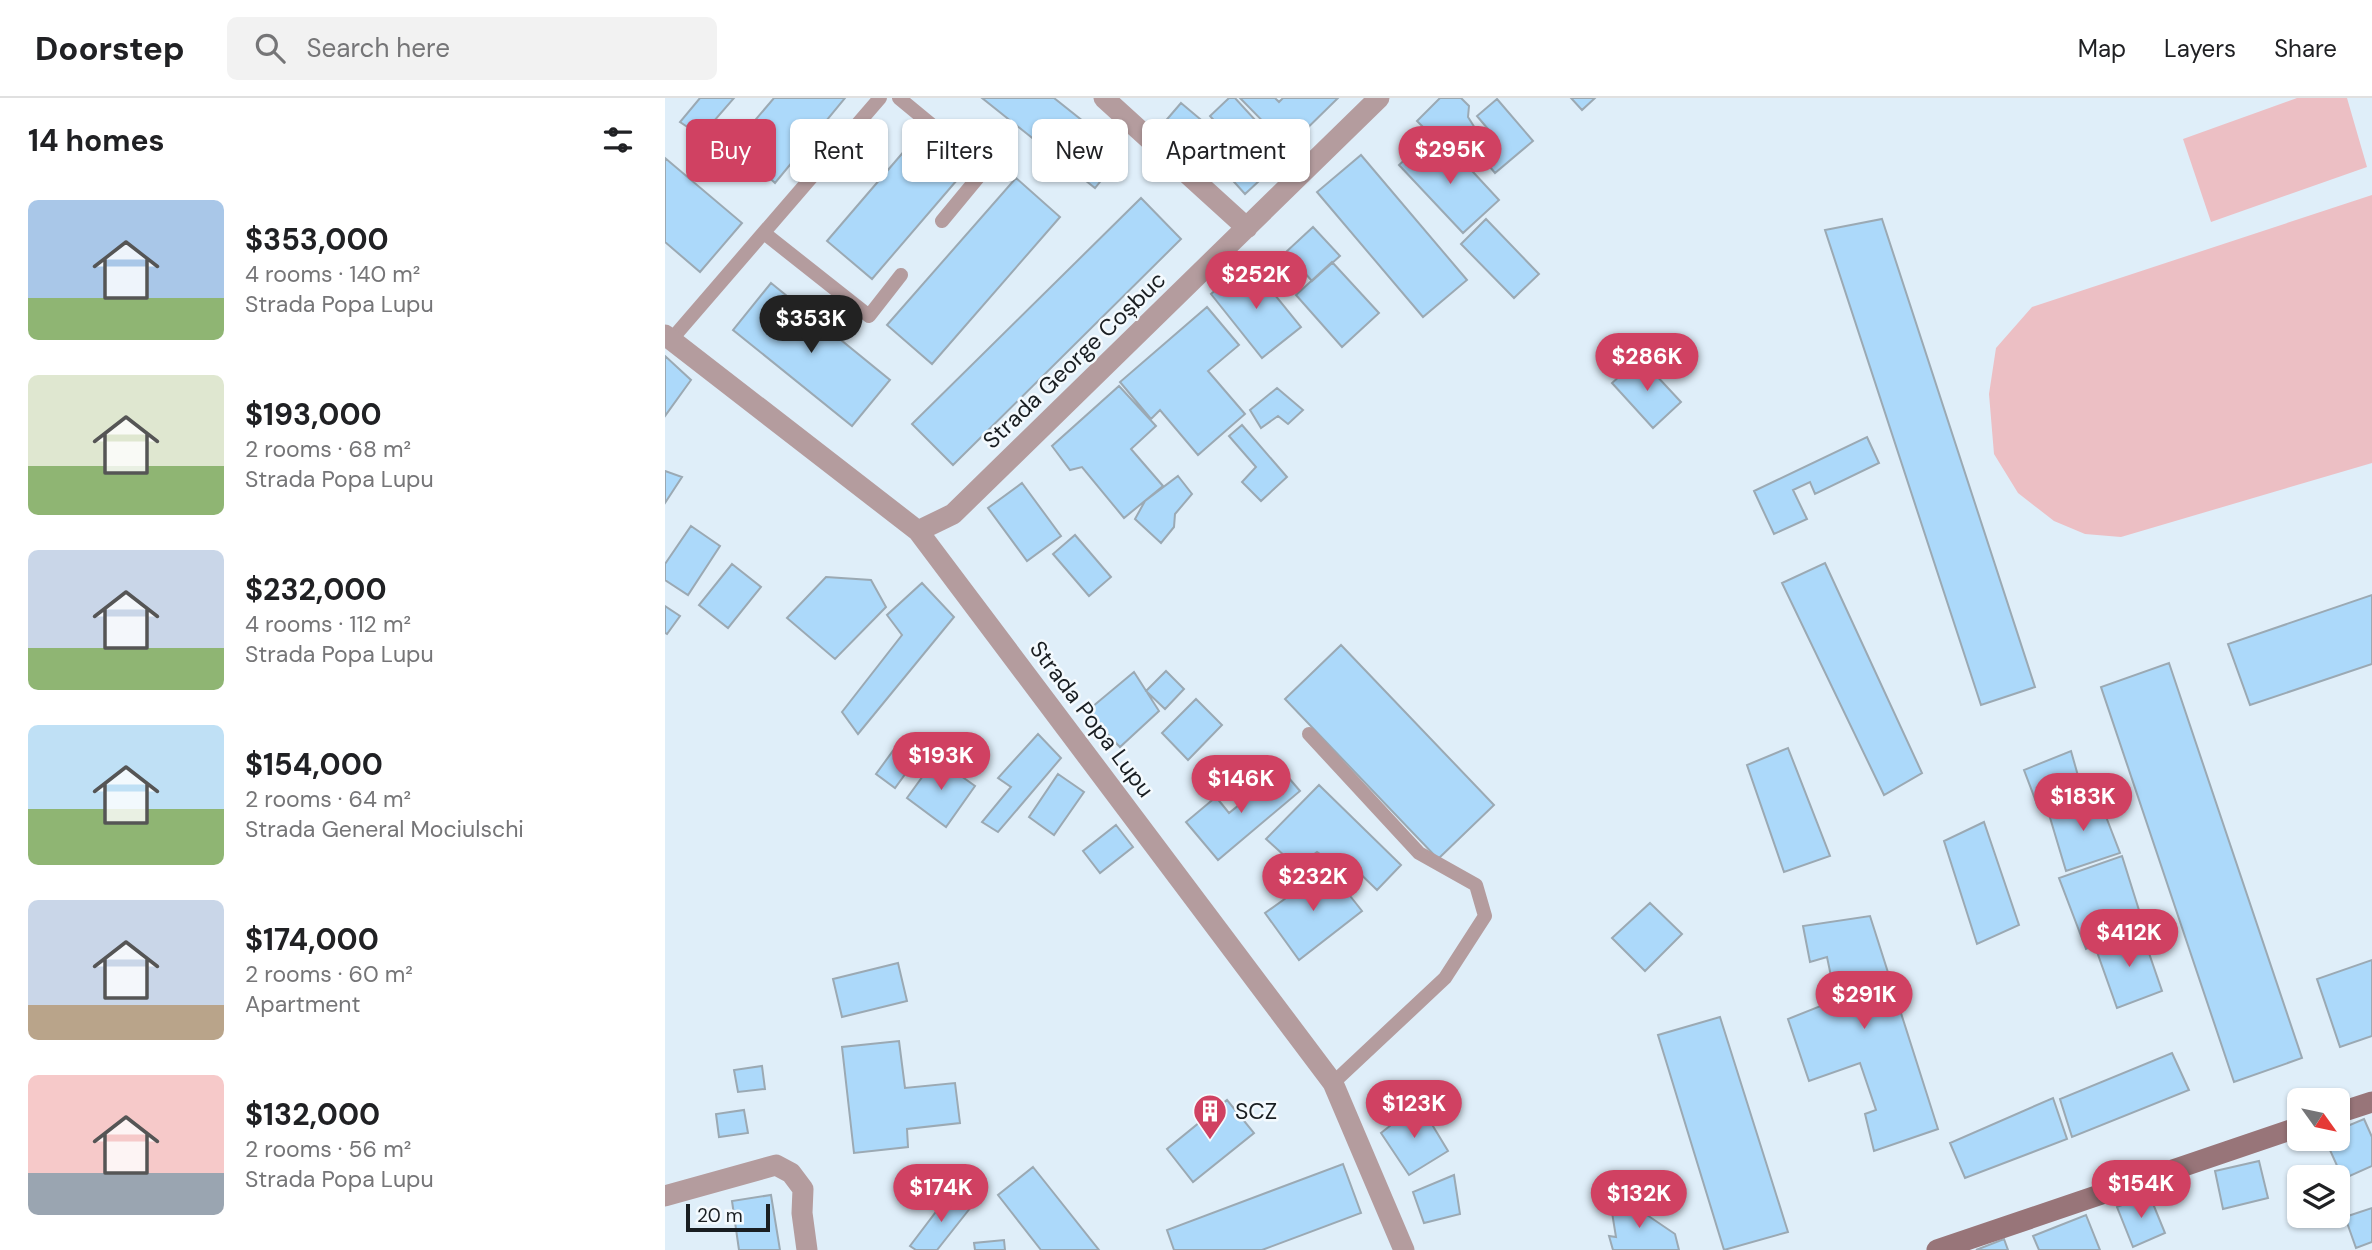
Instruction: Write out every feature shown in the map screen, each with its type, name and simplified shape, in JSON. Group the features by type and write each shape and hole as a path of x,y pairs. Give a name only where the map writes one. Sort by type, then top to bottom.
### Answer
{"main road":[{"path":"2350,1109 2372,1101"},
{"path":"1937,1250 2287,1130"}],"street":[{"path":"1104,98 1247,228"},
{"name":"Strada George Coșbuc","path":"918,531 953,514 1380,98"},
{"name":"Strada Popa Lupu","path":"668,337 918,531 1333,1083 1404,1250"},
{"path":"665,1196 776,1165 790,1173 803,1189 802,1213 807,1250"}],"lane":[{"path":"668,337 764,233 880,98"},
{"path":"899,98 985,169 942,221"},
{"path":"764,233 869,316 901,275"},
{"path":"1309,734 1419,853 1476,886 1485,916 1445,978 1333,1083"}],"shaded area":[{"path":"2297,98 2347,98 2367,167 2211,222 2183,139"},
{"path":"2372,195 2372,463 2121,537 2085,534 2054,521 2018,493 1994,454 1989,394 1996,348 2032,307"}],"building":[{"path":"700,98 734,98 716,119 686,119 686,126 680,122"},
{"path":"774,98 845,98 828,119 790,119 790,165 776,182 776,119 756,119"},
{"path":"982,98 1054,98 1080,119 1032,119 1032,138 1018,127 1018,119 1008,119"},
{"path":"1229,98 1235,98 1254,119 1213,119 1210,116"},
{"path":"1240,98 1275,98 1279,102 1283,98 1338,98 1310,125 1310,119 1261,119"},
{"path":"1440,98 1461,98 1469,106 1468,117 1475,128 1449,153 1417,121"},
{"path":"1571,98 1595,98 1582,110"},
{"path":"1497,99 1533,141 1495,173 1476,150 1493,135 1477,116"},
{"path":"1181,103 1200,119 1167,119"},
{"path":"1425,141 1450,167 1460,158 1499,200 1463,233 1399,165"},
{"path":"902,154 902,182 955,182 872,279 827,241 878,182 888,182 888,170"},
{"path":"1361,155 1467,280 1423,317 1317,192"},
{"path":"665,158 686,176 686,182 693,182 742,223 700,272 665,242"},
{"path":"1018,180 1060,217 932,364 887,325 1012,182"},
{"path":"1087,182 1100,182 1095,188"},
{"path":"1234,182 1258,182 1245,194"},
{"path":"1141,198 1181,239 953,465 912,424"},
{"path":"1486,219 1539,274 1514,298 1461,244"},
{"path":"1882,219 2035,687 1981,705 1825,230"},
{"path":"1313,227 1340,256 1312,281 1286,252"},
{"path":"1332,262 1379,313 1342,347 1296,295"},
{"path":"1249,263 1301,327 1262,358 1211,294"},
{"path":"771,283 890,380 852,426 733,330"},
{"path":"1207,307 1239,345 1208,371 1245,414 1198,455 1160,410 1151,419 1120,382"},
{"path":"665,356 691,380 665,416"},
{"path":"1640,358 1681,402 1653,428 1612,383"},
{"path":"1119,386 1156,426 1131,449 1163,486 1124,518 1082,467 1070,470 1052,446"},
{"path":"1277,388 1303,410 1288,424 1278,416 1261,428 1250,410"},
{"path":"1242,425 1287,477 1261,501 1242,482 1256,467 1229,436"},
{"path":"1867,437 1879,463 1815,494 1810,482 1793,490 1807,519 1774,534 1754,491"},
{"path":"665,471 682,477 665,503"},
{"path":"1178,476 1192,494 1175,514 1174,527 1161,543 1135,519 1145,501"},
{"path":"1022,483 1061,536 1027,561 988,508"},
{"path":"691,526 720,546 688,595 665,580 665,564"},
{"path":"1075,535 1111,577 1089,596 1053,554"},
{"path":"1825,563 1922,773 1884,795 1782,583"},
{"path":"732,564 761,587 728,628 699,605"},
{"path":"826,577 871,580 886,607 835,659 787,618"},
{"path":"922,583 954,617 858,734 842,712 902,635 887,615"},
{"path":"2372,595 2372,664 2250,705 2228,644"},
{"path":"665,606 680,616 667,634 665,633"},
{"path":"1341,645 1494,805 1438,859 1285,699"},
{"path":"2169,663 2302,1058 2234,1082 2101,687"},
{"path":"1166,671 1184,689 1165,709 1146,691"},
{"path":"1134,672 1159,711 1120,747 1086,712"},
{"path":"1196,699 1222,725 1188,760 1162,733"},
{"path":"1038,734 1061,758 998,832 982,822 1011,787 998,778"},
{"path":"903,737 922,751 895,788 876,774"},
{"path":"1788,748 1830,856 1784,872 1747,765"},
{"path":"2071,751 2082,790 2038,807 2024,770"},
{"path":"936,758 975,786 946,827 907,798"},
{"path":"1282,770 1300,791 1218,860 1186,822 1216,797 1229,813"},
{"path":"1058,774 1084,792 1054,835 1029,817"},
{"path":"1319,785 1401,865 1377,890 1341,855 1335,864 1317,852 1297,867 1266,839"},
{"path":"2098,796 2120,853 2066,871 2048,811"},
{"path":"1984,822 2019,925 1977,944 1944,841"},
{"path":"1116,825 1133,847 1100,873 1083,851"},
{"path":"2122,856 2143,923 2086,949 2059,878"},
{"path":"1328,868 1362,911 1299,960 1265,913"},
{"path":"1650,903 1682,934 1645,971 1612,938"},
{"path":"1870,916 1938,1129 1874,1151 1865,1114 1876,1110 1860,1063 1809,1081 1788,1019 1836,1000 1827,957 1810,962 1803,926"},
{"path":"2141,930 2162,991 2117,1008 2096,949"},
{"path":"2372,960 2372,1036 2340,1047 2317,979"},
{"path":"898,963 907,1001 842,1017 833,979"},
{"path":"1720,1017 1788,1232 1724,1250 1658,1035"},
{"path":"899,1041 905,1088 955,1083 960,1123 907,1129 908,1147 854,1153 842,1047"},
{"path":"2172,1053 2189,1090 2072,1137 2060,1099"},
{"path":"762,1066 765,1089 738,1092 734,1070"},
{"path":"2053,1098 2067,1139 1965,1178 1950,1143"},
{"name":"SCZ","path":"1227,1100 1254,1133 1193,1182 1167,1149"},
{"path":"1419,1103 1448,1151 1409,1175 1381,1133"},
{"path":"744,1110 748,1133 719,1137 716,1114"},
{"path":"2364,1119 2372,1137 2372,1166 2350,1176 2350,1165 2337,1165 2331,1152 2350,1152 2350,1125"},
{"path":"2259,1161 2268,1198 2223,1209 2215,1171"},
{"path":"1343,1164 1361,1213 1262,1250 1174,1250 1167,1230"},
{"path":"1033,1167 1099,1250 1041,1250 998,1195"},
{"path":"1454,1175 1460,1214 1424,1223 1413,1192"},
{"path":"951,1192 971,1207 937,1250 916,1250 910,1246"},
{"path":"2149,1194 2165,1233 2133,1247 2117,1207"},
{"path":"771,1195 780,1250 739,1250 732,1201"},
{"path":"1622,1198 1675,1234 1679,1250 1613,1250 1609,1236 1616,1237 1610,1200"},
{"path":"2372,1208 2372,1242 2356,1248 2349,1228 2350,1215"},
{"path":"2086,1215 2100,1250 2039,1250 2033,1236"},
{"path":"2004,1239 2008,1250 1976,1250"},
{"path":"1004,1240 1005,1250 975,1250 974,1243"}],"place":[{"name":"SCZ","path":"1210,1141"}]}
